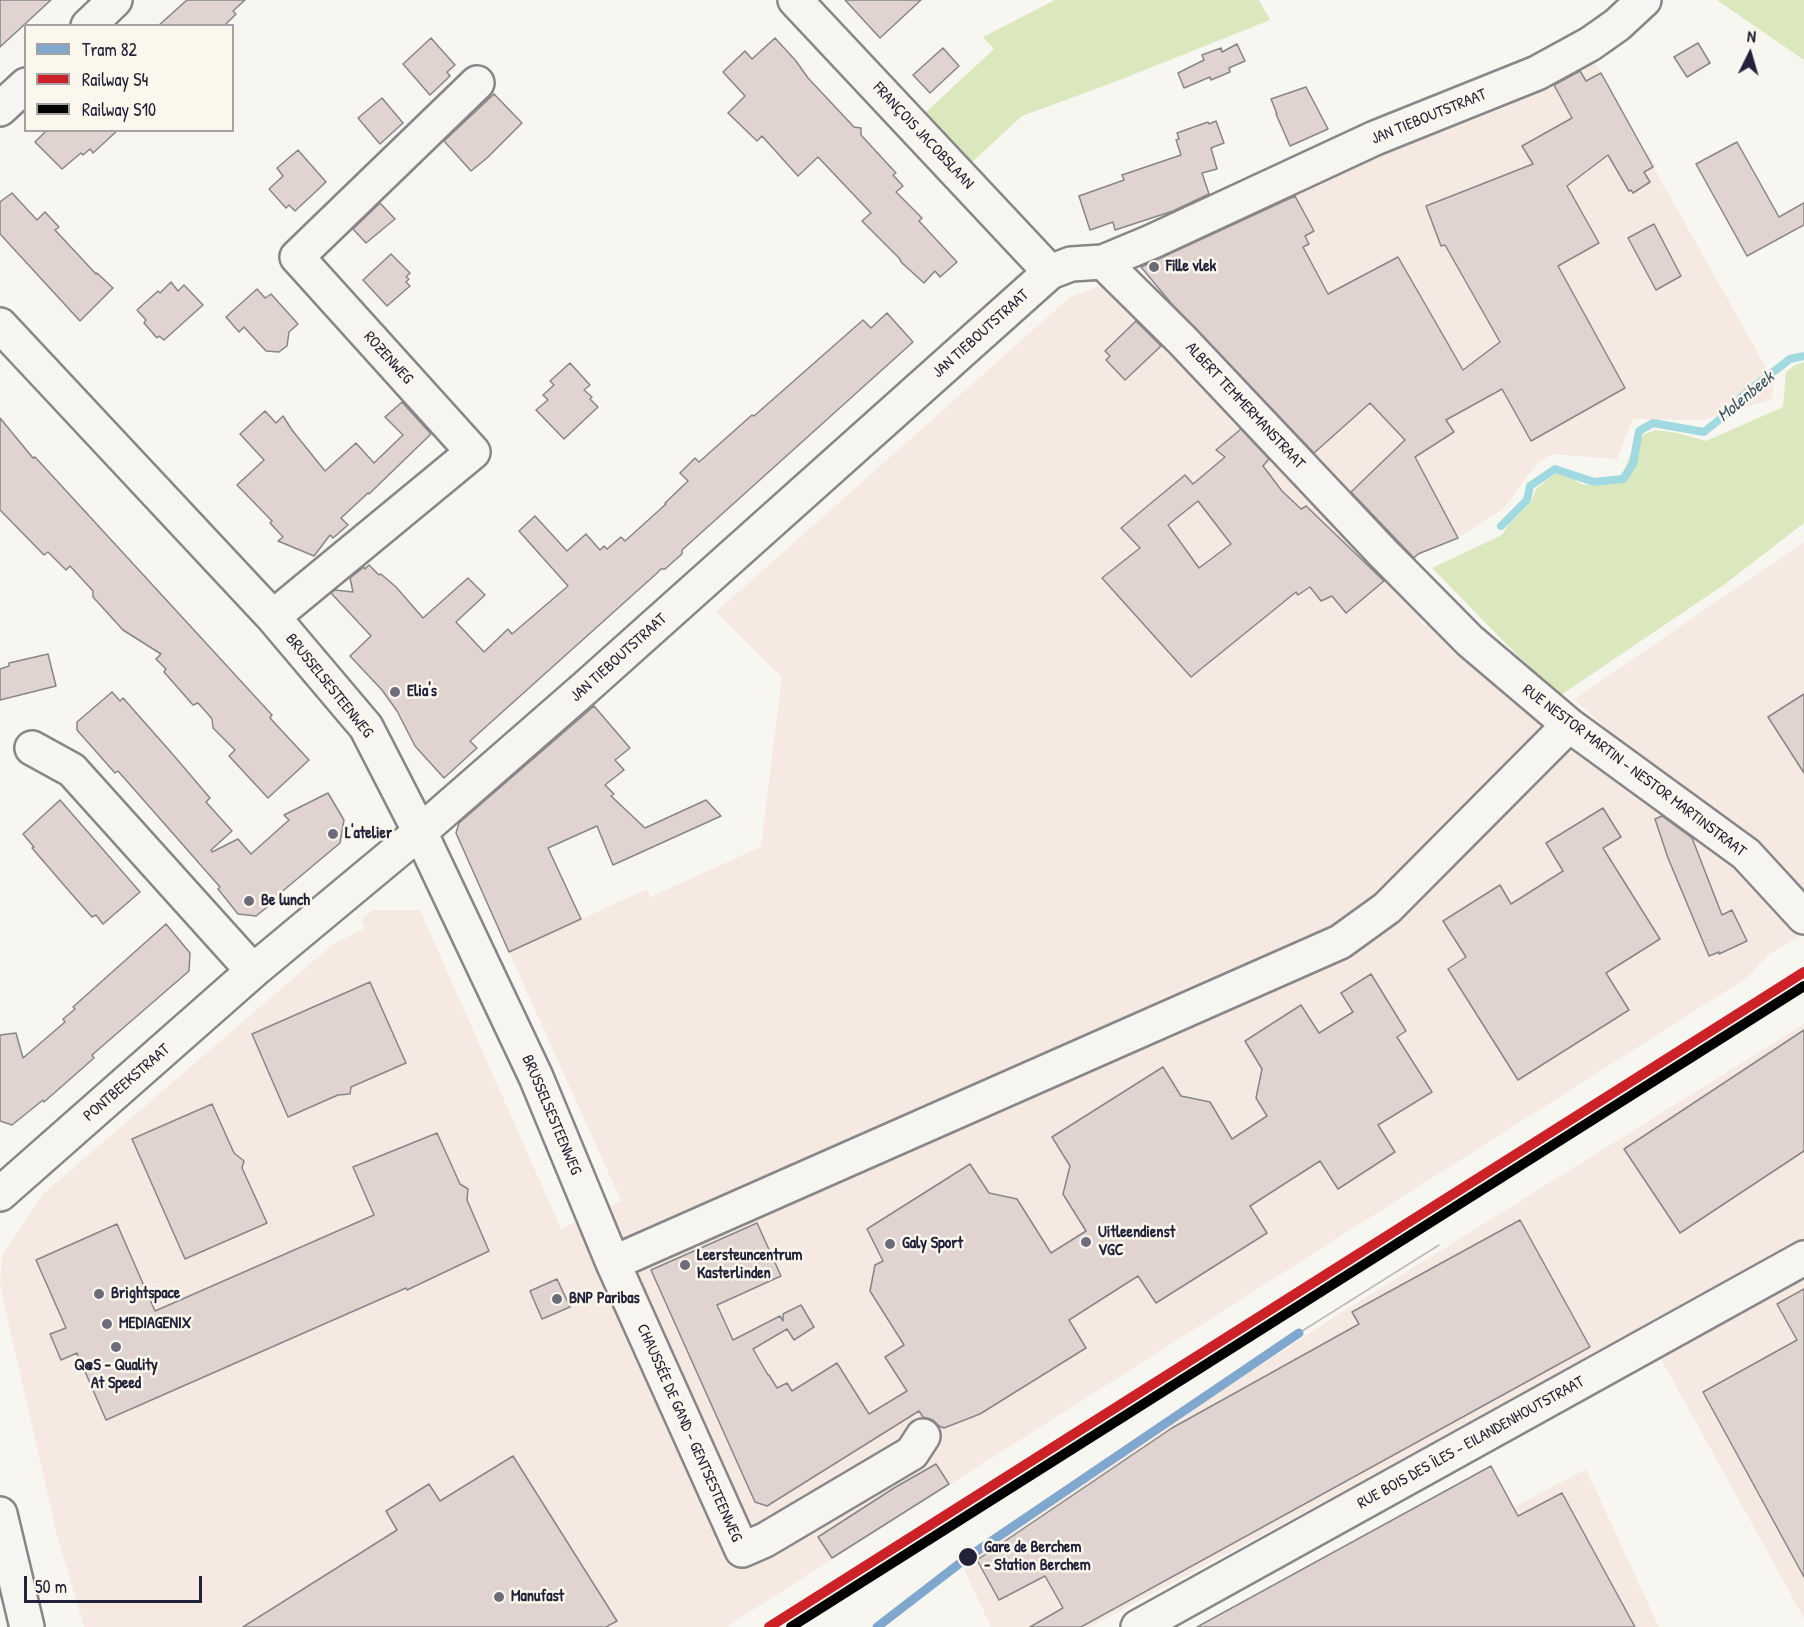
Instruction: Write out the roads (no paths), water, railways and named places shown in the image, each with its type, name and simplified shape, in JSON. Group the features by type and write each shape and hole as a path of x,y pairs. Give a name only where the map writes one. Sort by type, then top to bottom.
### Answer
{"street":[{"path":"90,24 116,0"},
{"name":"FRANÇOIS JACOBSLAAN","path":"795,0 1050,272"},
{"name":"JAN TIEBOUTSTRAAT","path":"420,832 585,688 1050,272 1071,264 1103,262 1375,138 1537,73 1590,44 1617,25 1644,0"},
{"name":"ROZENWEG","path":"273,617 473,453 297,257 477,83"},
{"path":"0,109 24,87"},
{"name":"ALBERT TEMMERMANSTRAAT","path":"1103,262 1182,339 1383,553"},
{"name":"BRUSSELSESTEENWEG","path":"0,325 273,617 366,727 420,832 536,1077 594,1217"},
{"name":"RUE NESTOR MARTIN - NESTOR MARTINSTRAAT","path":"1383,553 1470,641 1569,725 1746,854 1804,917"},
{"path":"613,1263 1340,942 1387,908 1569,725"},
{"path":"32,748 72,770 253,971"},
{"name":"PONTBEEKSTRAAT","path":"0,1194 253,971 420,832"},
{"name":"CHAUSSÉE DE GAND - GENTSESTEENWEG","path":"594,1217 742,1550 765,1540 912,1453 923,1436"},
{"name":"RUE BOIS DES ÎLES - EILANDENHOUTSTRAAT","path":"1138,1627 1804,1258"},
{"path":"0,1514 27,1627"}],"waterway":[{"name":"Molenbeek","path":"1501,526 1527,500 1530,486 1555,469 1594,482 1623,479 1633,464 1639,431 1653,423 1704,432 1735,407 1741,397 1790,359 1804,356"}],"tram line":[{"path":"1299,1333 1439,1245"},
{"name":"82","path":"877,1627 968,1557 1299,1333"}],"rail line":[{"name":"S4","path":"769,1627 1804,972"},
{"name":"S10","path":"791,1627 1804,986"}],"place":[{"name":"Fille vlek","path":"1154,267"},
{"name":"Elia's","path":"395,692"},
{"name":"L'atelier","path":"333,834"},
{"name":"Be lunch","path":"249,901"},
{"name":"Uitleendienst VGC","path":"1086,1242"},
{"name":"Galy Sport","path":"890,1244"},
{"name":"Leersteuncentrum Kasterlinden","path":"685,1265"},
{"name":"Brightspace","path":"99,1294"},
{"name":"BNP Paribas","path":"557,1299"},
{"name":"MEDIAGENIX","path":"107,1324"},
{"name":"Q@S - Quality At Speed","path":"116,1347"},
{"name":"Gare de Berchem - Station Berchem","path":"968,1557"},
{"name":"Manufast","path":"499,1597"}]}
